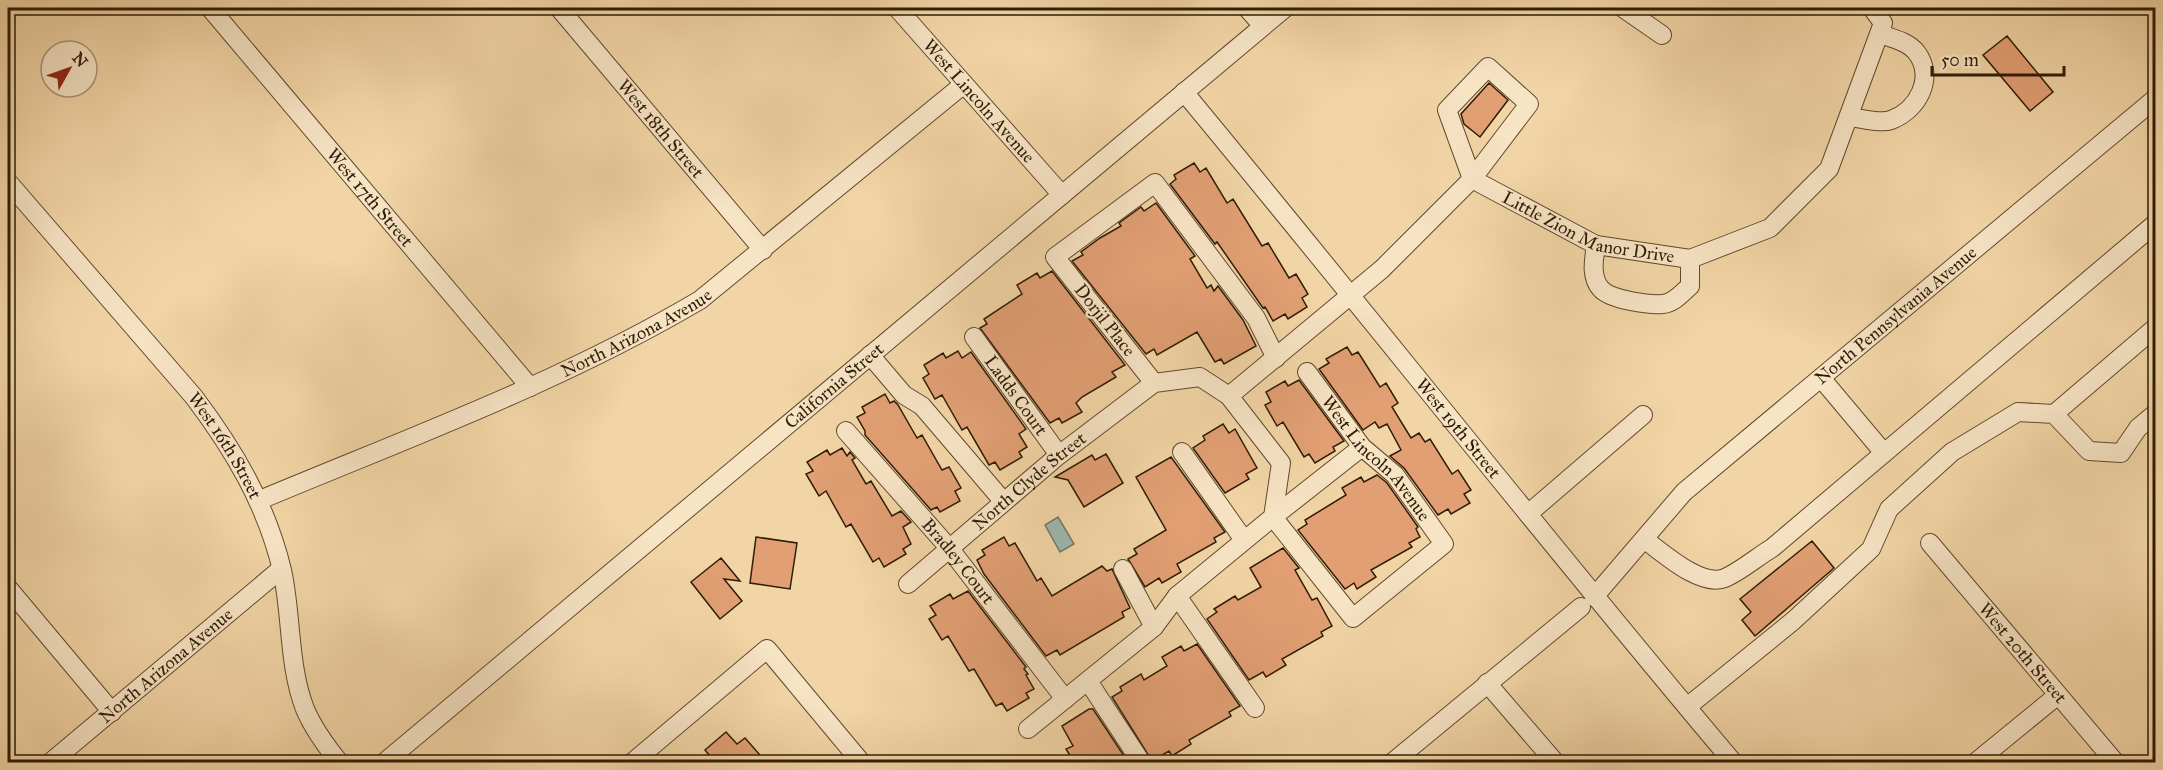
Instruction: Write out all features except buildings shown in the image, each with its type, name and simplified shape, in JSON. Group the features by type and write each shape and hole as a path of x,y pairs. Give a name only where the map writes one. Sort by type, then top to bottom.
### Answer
{"street":[{"name":"West 17th Street","path":"210,8 530,387"},
{"name":"West 18th Street","path":"559,8 763,250"},
{"name":"West Lincoln Avenue","path":"897,8 1062,195"},
{"path":"1248,8 1263,26"},
{"name":"California Street","path":"385,762 1285,8"},
{"path":"1623,8 1662,35"},
{"path":"1849,117 1889,121 1913,106 1923,90 1924,68 1916,52 1906,44 1880,33 1884,23 1872,8"},
{"name":"Little Zion Manor Drive","path":"1472,178 1596,245 1690,259 1770,228 1829,169 1880,33"},
{"path":"1229,396 1382,269 1472,178 1529,104 1488,67 1447,110 1472,178"},
{"name":"North Arizona Avenue","path":"260,500 530,387 664,321 700,300 964,84"},
{"name":"West 19th Street","path":"1184,92 1352,294 1528,514 1587,602 1687,707 1733,762"},
{"name":"North Pennsylvania Avenue","path":"1393,762 1487,682 1587,602 1684,492 2156,98"},
{"name":"West 16th Street","path":"8,182 194,397 216,427 260,500 281,569 290,612 293,658 305,708 324,744 339,762"},
{"name":"Dorjil Place","path":"1154,383 1055,257 1155,183 1256,318 1276,358"},
{"path":"1644,539 1682,567 1707,579 1723,579 1772,548 2156,223"},
{"path":"1596,245 1593,273 1600,289 1615,299 1664,304 1677,299 1690,286 1690,259"},
{"path":"2054,414 2156,327"},
{"name":"Ladds Court","path":"974,337 1059,455"},
{"path":"870,356 904,395 922,406 1003,501"},
{"name":"West Lincoln Avenue","path":"1273,517 1353,618 1444,544 1395,475 1362,447 1307,372"},
{"path":"1154,383 1200,377 1229,396 1281,463 1273,517"},
{"path":"1821,378 1884,453"},
{"name":"North Clyde Street","path":"908,584 1059,455 1154,383"},
{"path":"1687,707 1793,621 1871,549 1889,509 1952,452 2018,412 2054,414 2089,451 2121,453 2138,428 2156,413"},
{"path":"1528,514 1643,415"},
{"name":"Bradley Court","path":"846,431 950,549 1065,699"},
{"path":"1028,729 1154,627 1177,596 1362,447"},
{"path":"1182,452 1244,540"},
{"name":"West 20th Street","path":"1930,543 2115,762"},
{"name":"North Arizona Avenue","path":"51,762 281,569"},
{"path":"1123,569 1154,627"},
{"path":"8,588 112,712"},
{"path":"1177,596 1255,708"},
{"path":"633,762 767,649 861,762"},
{"path":"1088,681 1141,762"},
{"path":"1487,682 1555,762"},
{"path":"1976,762 2058,694"}],"water":[{"path":"1058,517 1074,544 1060,552 1045,525"}]}
